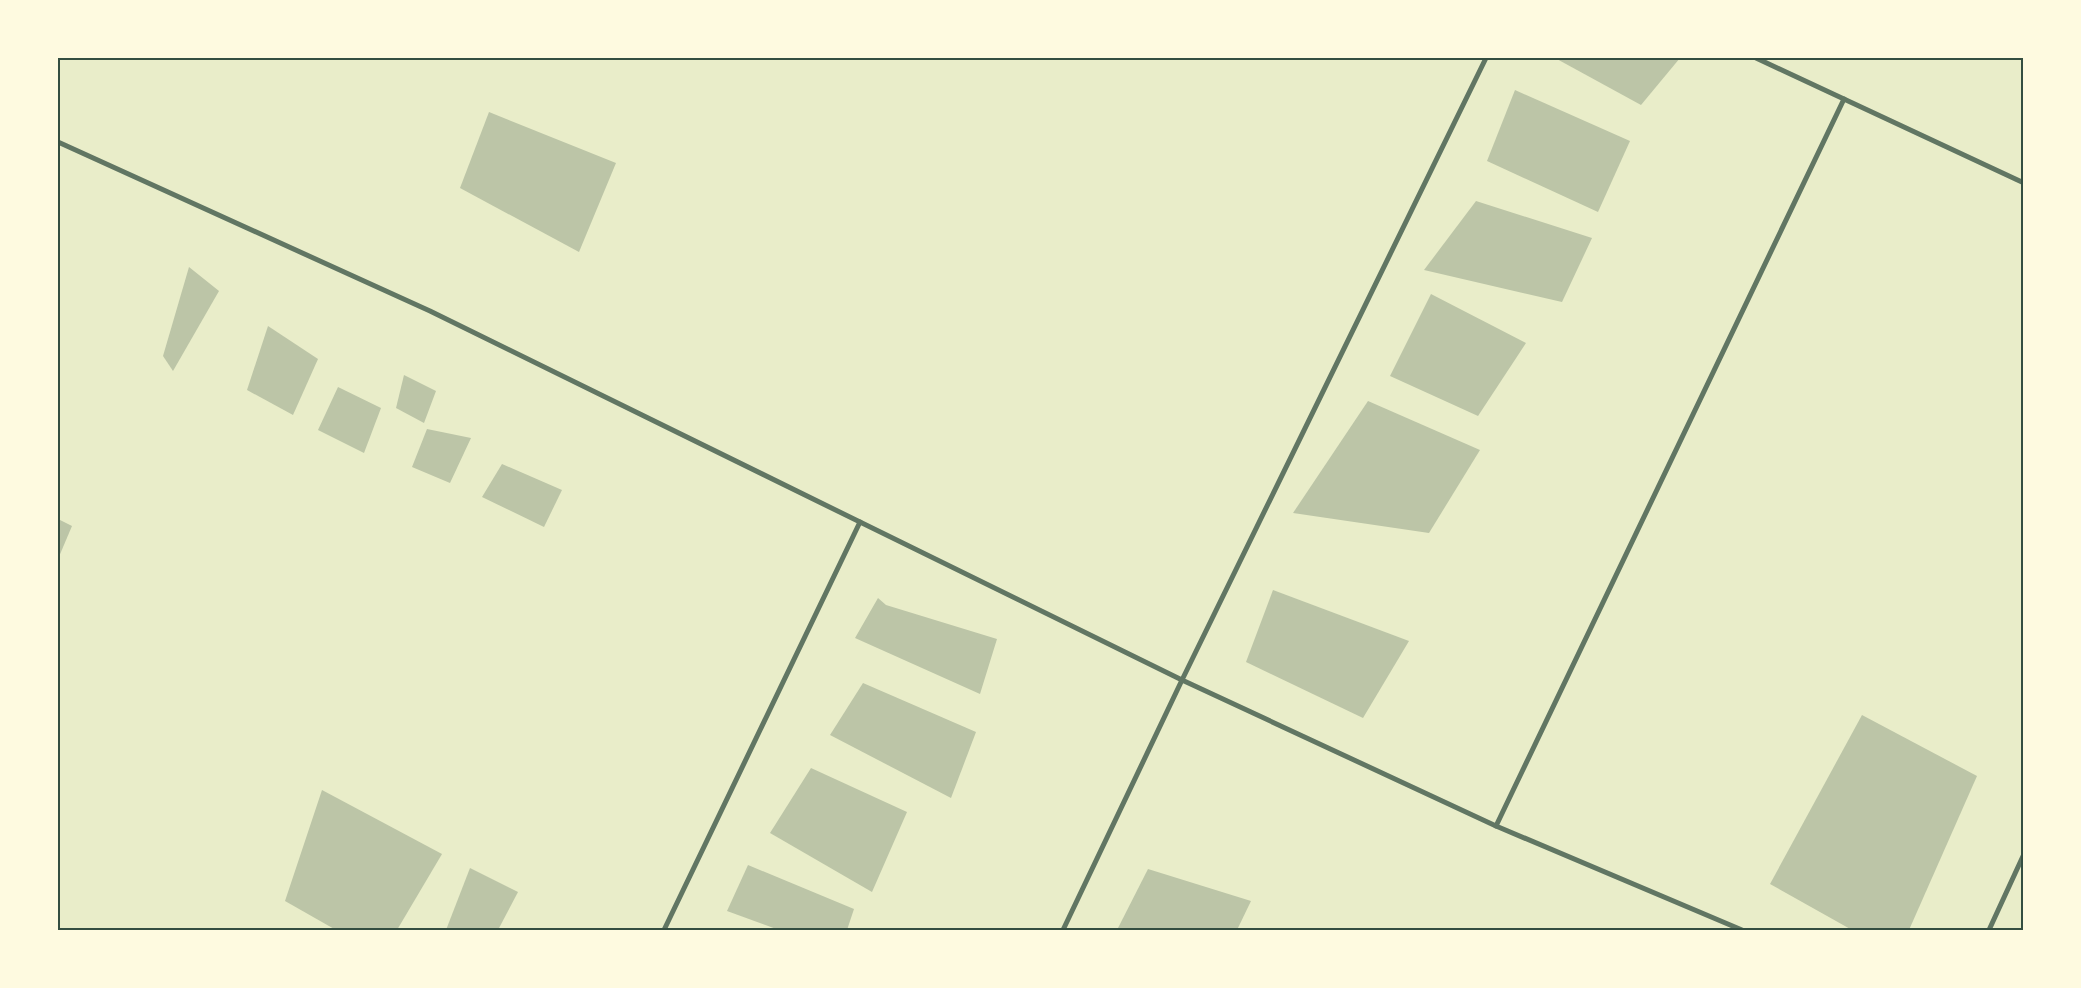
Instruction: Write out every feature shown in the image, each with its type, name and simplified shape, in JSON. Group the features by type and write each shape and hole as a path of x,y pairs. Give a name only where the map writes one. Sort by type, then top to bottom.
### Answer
{"street":[{"path":"1063,930 1182,680 1486,58"},
{"path":"1756,58 2024,183"},
{"path":"1496,826 1844,100"},
{"path":"58,142 430,311 1182,680 1496,826 1742,930"},
{"path":"664,930 860,522"},
{"path":"1989,930 2024,854"}],"building":[{"path":"1555,58 1680,58 1641,105"},
{"path":"1515,90 1630,141 1598,212 1487,161"},
{"path":"489,112 616,163 579,252 460,188"},
{"path":"1476,201 1592,238 1562,302 1424,270"},
{"path":"189,267 219,291 173,371 163,356"},
{"path":"1431,294 1526,343 1478,416 1390,376"},
{"path":"268,326 318,359 293,415 247,390"},
{"path":"404,375 436,391 424,423 396,408"},
{"path":"338,387 381,408 364,453 318,430"},
{"path":"1368,401 1480,450 1429,533 1293,513"},
{"path":"427,429 471,438 450,483 412,467"},
{"path":"502,464 562,490 544,527 482,497"},
{"path":"58,519 72,526 58,559"},
{"path":"1273,590 1409,641 1363,718 1246,662"},
{"path":"878,598 886,605 997,639 980,694 855,638"},
{"path":"863,683 976,732 951,798 830,735"},
{"path":"1862,715 1977,776 1909,930 1852,930 1770,884"},
{"path":"811,768 907,812 872,892 770,833"},
{"path":"322,790 442,854 397,930 336,930 285,901"},
{"path":"748,865 854,909 847,930 779,930 727,911"},
{"path":"470,868 518,892 498,930 446,930"},
{"path":"1148,869 1251,901 1237,930 1117,930"}]}
